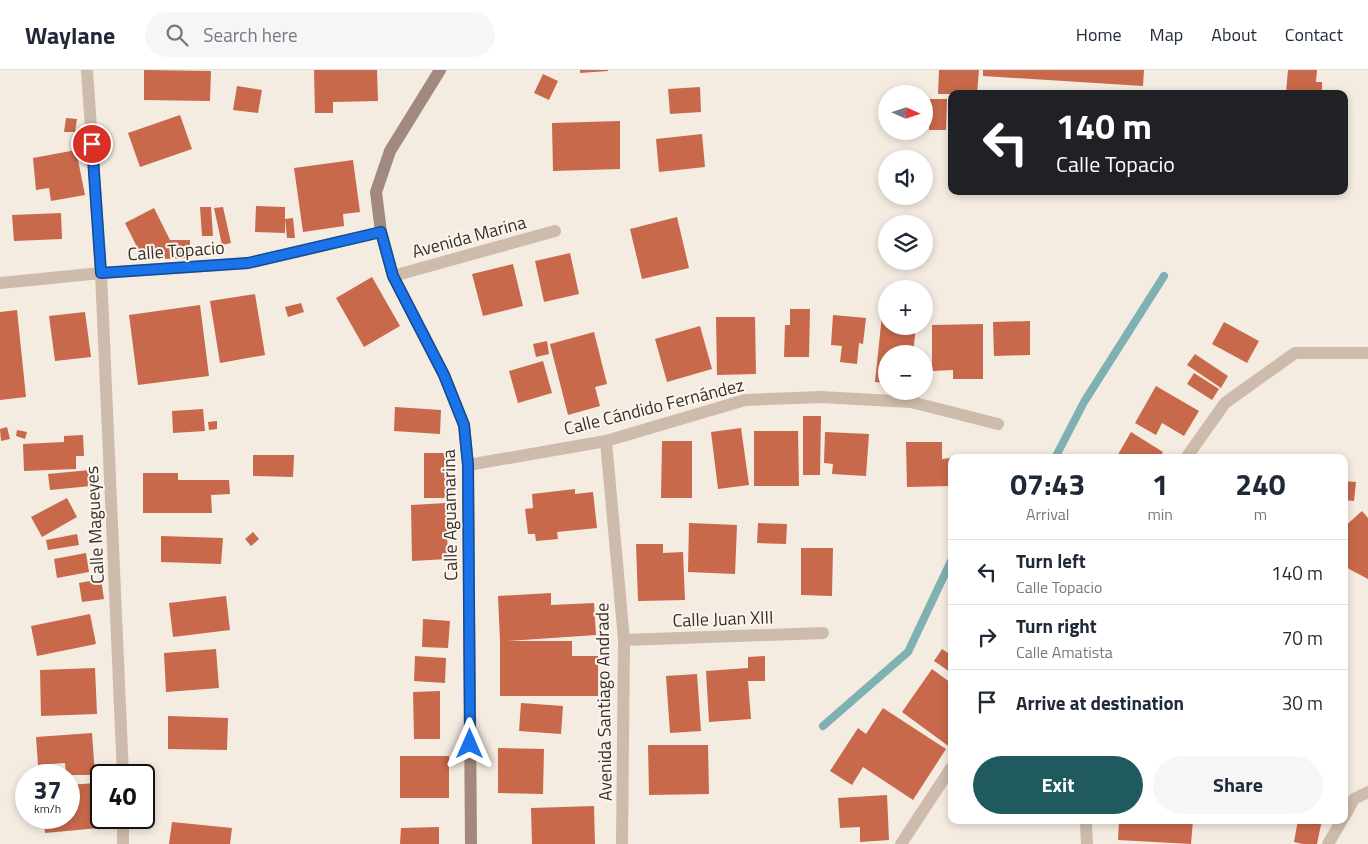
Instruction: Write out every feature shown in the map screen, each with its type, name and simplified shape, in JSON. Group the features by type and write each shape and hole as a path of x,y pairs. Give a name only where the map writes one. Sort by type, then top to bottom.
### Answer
{"street":[{"name":"Calle Magueyes","path":"87,70 101,273 123,764"},
{"name":"Calle Aguamarina","path":"440,70 390,151 376,192 381,232 393,276 444,375 464,425 468,465 470,844"},
{"name":"Avenida Marina","path":"393,276 555,231"},
{"name":"Calle Topacio","path":"0,283 101,273 248,263 381,232"},
{"path":"1189,454 1225,404 1295,353 1368,353"},
{"name":"Calle Cándido Fernández","path":"468,465 606,441 745,400 821,397 910,402 998,424"},
{"name":"Avenida Santiago Andrade","path":"606,441 624,640 622,844"},
{"name":"Calle Juan XIII","path":"624,640 823,633"},
{"path":"901,844 948,773"},
{"path":"1348,810 1354,800 1368,792"},
{"path":"1086,824 1087,844"},
{"path":"1328,844 1340,824"},
{"path":"123,829 123,844"}],"building":[{"path":"144,70 211,71 210,101 144,100"},
{"path":"314,70 377,70 378,101 333,102 333,113 315,113"},
{"path":"580,70 608,70 608,71 580,73"},
{"path":"939,70 979,70 977,90 948,90 948,94 938,94"},
{"path":"983,70 1144,70 1143,86 983,76"},
{"path":"1288,70 1317,70 1316,82 1322,82 1322,90 1286,90"},
{"path":"543,74 558,81 549,100 534,93"},
{"path":"237,86 262,90 258,113 233,110"},
{"path":"700,87 701,112 670,114 668,89"},
{"path":"933,99 947,99 946,130 933,130"},
{"path":"180,115 192,149 140,167 128,133"},
{"path":"66,118 77,119 75,132 64,132"},
{"path":"620,121 620,169 553,171 552,123"},
{"path":"702,134 705,167 659,172 656,139"},
{"path":"76,150 85,195 51,201 49,188 36,190 33,158"},
{"path":"353,160 360,212 343,214 344,226 303,232 294,168"},
{"path":"256,206 285,207 285,233 255,232"},
{"path":"200,207 211,207 213,236 202,236"},
{"path":"223,207 231,243 222,245 214,208"},
{"path":"154,208 170,240 190,240 190,258 161,259 160,248 142,257 125,223"},
{"path":"61,213 62,239 14,241 12,215"},
{"path":"677,217 689,268 642,279 630,229"},
{"path":"293,218 295,238 287,238 285,219"},
{"path":"570,253 579,294 544,302 535,261"},
{"path":"513,264 523,306 483,316 472,274"},
{"path":"372,277 400,326 364,347 336,298"},
{"path":"255,294 265,355 220,363 210,301"},
{"path":"301,303 304,312 288,317 285,307"},
{"path":"200,305 209,376 138,385 129,315"},
{"path":"790,309 810,309 809,357 784,357 785,325 790,325"},
{"path":"17,310 26,397 0,400 0,312"},
{"path":"85,312 91,357 55,361 49,316"},
{"path":"833,315 866,318 863,344 859,343 857,364 840,362 842,346 831,345"},
{"path":"716,317 755,317 756,374 717,375"},
{"path":"1030,321 1030,355 994,356 993,322"},
{"path":"1224,322 1259,341 1247,363 1212,344"},
{"path":"983,324 983,379 953,379 953,370 933,371 933,325"},
{"path":"700,326 712,369 667,382 655,339"},
{"path":"594,332 607,384 595,387 600,406 568,415 550,344"},
{"path":"880,335 915,335 914,345 879,345"},
{"path":"547,341 549,354 536,357 533,344"},
{"path":"878,353 878,382 875,382"},
{"path":"1195,354 1228,376 1221,388 1187,365"},
{"path":"543,361 552,393 518,403 509,371"},
{"path":"1194,373 1219,389 1212,400 1187,384"},
{"path":"1156,386 1199,411 1184,436 1162,423 1156,435 1135,423"},
{"path":"395,407 441,410 440,434 394,431"},
{"path":"203,409 205,431 173,433 172,411"},
{"path":"803,416 821,416 820,475 803,475"},
{"path":"217,421 217,429 209,430 208,422"},
{"path":"7,427 10,439 1,441 0,429"},
{"path":"741,428 749,485 718,489 711,432"},
{"path":"17,430 27,432 25,439 16,436"},
{"path":"754,431 798,431 799,486 754,486"},
{"path":"825,432 869,434 866,476 832,474 833,464 824,463"},
{"path":"1131,432 1163,452 1162,454 1118,454"},
{"path":"83,435 84,456 76,456 76,469 24,471 23,444 64,442 64,436"},
{"path":"662,441 692,441 692,498 661,498"},
{"path":"906,442 942,442 942,459 948,458 948,486 907,487"},
{"path":"424,453 446,453 446,480 453,480 453,498 424,498"},
{"path":"253,455 294,455 293,477 253,476"},
{"path":"90,470 91,486 50,490 48,474"},
{"path":"143,473 178,473 178,480 229,480 230,494 211,495 212,513 143,513"},
{"path":"1348,481 1356,482 1354,501 1348,500"},
{"path":"575,489 575,494 593,492 597,528 557,532 558,539 536,541 535,534 528,534 525,509 533,508 532,494"},
{"path":"67,498 77,517 42,537 31,517"},
{"path":"446,503 448,559 412,561 411,505"},
{"path":"1362,511 1368,518 1368,579 1348,568 1348,523"},
{"path":"689,523 737,525 735,574 688,572"},
{"path":"758,523 787,524 786,544 757,543"},
{"path":"253,532 259,539 251,546 245,539"},
{"path":"77,534 79,545 48,550 46,540"},
{"path":"161,536 223,538 221,564 161,562"},
{"path":"636,544 663,544 663,553 683,552 685,600 638,601"},
{"path":"801,548 833,548 832,596 801,595"},
{"path":"86,553 89,572 57,578 54,559"},
{"path":"101,579 104,599 82,602 79,583"},
{"path":"551,593 551,605 594,603 596,635 507,641 572,641 572,656 598,656 598,696 500,696 498,596"},
{"path":"226,596 230,630 173,637 169,603"},
{"path":"90,614 96,644 37,656 31,626"},
{"path":"423,619 450,621 448,648 422,647"},
{"path":"216,649 219,688 166,692 164,653"},
{"path":"942,649 948,653 948,671 934,661"},
{"path":"415,656 446,658 445,683 414,681"},
{"path":"765,656 765,681 748,681 751,719 709,722 706,671 748,668 748,657"},
{"path":"95,668 97,714 41,716 40,670"},
{"path":"932,669 948,681 948,746 902,712"},
{"path":"697,674 701,731 670,733 666,676"},
{"path":"440,691 440,739 414,739 413,692"},
{"path":"521,703 563,706 561,734 519,731"},
{"path":"883,708 946,749 913,800 863,767 852,785 830,771 858,728 866,734"},
{"path":"168,716 228,718 227,750 168,749"},
{"path":"92,733 94,764 90,764 90,775 80,775 80,764 38,764 36,737"},
{"path":"648,745 708,745 709,794 649,795"},
{"path":"498,748 544,749 543,794 498,793"},
{"path":"400,756 449,756 449,798 400,798"},
{"path":"90,783 90,829 45,833 45,829 80,829 80,784"},
{"path":"887,795 889,840 860,842 860,827 840,828 838,798"},
{"path":"594,806 595,844 532,844 531,808"},
{"path":"172,822 232,828 230,844 169,844"},
{"path":"1119,824 1193,824 1191,844 1118,840"},
{"path":"1297,824 1321,824 1317,844 1294,842"},
{"path":"439,827 439,844 400,844 401,828"}],"waterway":[{"path":"1057,454 1084,402 1164,276"},
{"path":"823,726 908,652 948,567"}],"route":[{"path":"92,144 101,273 248,263 381,232 393,276 444,375 464,425 468,465 470,744"}]}
